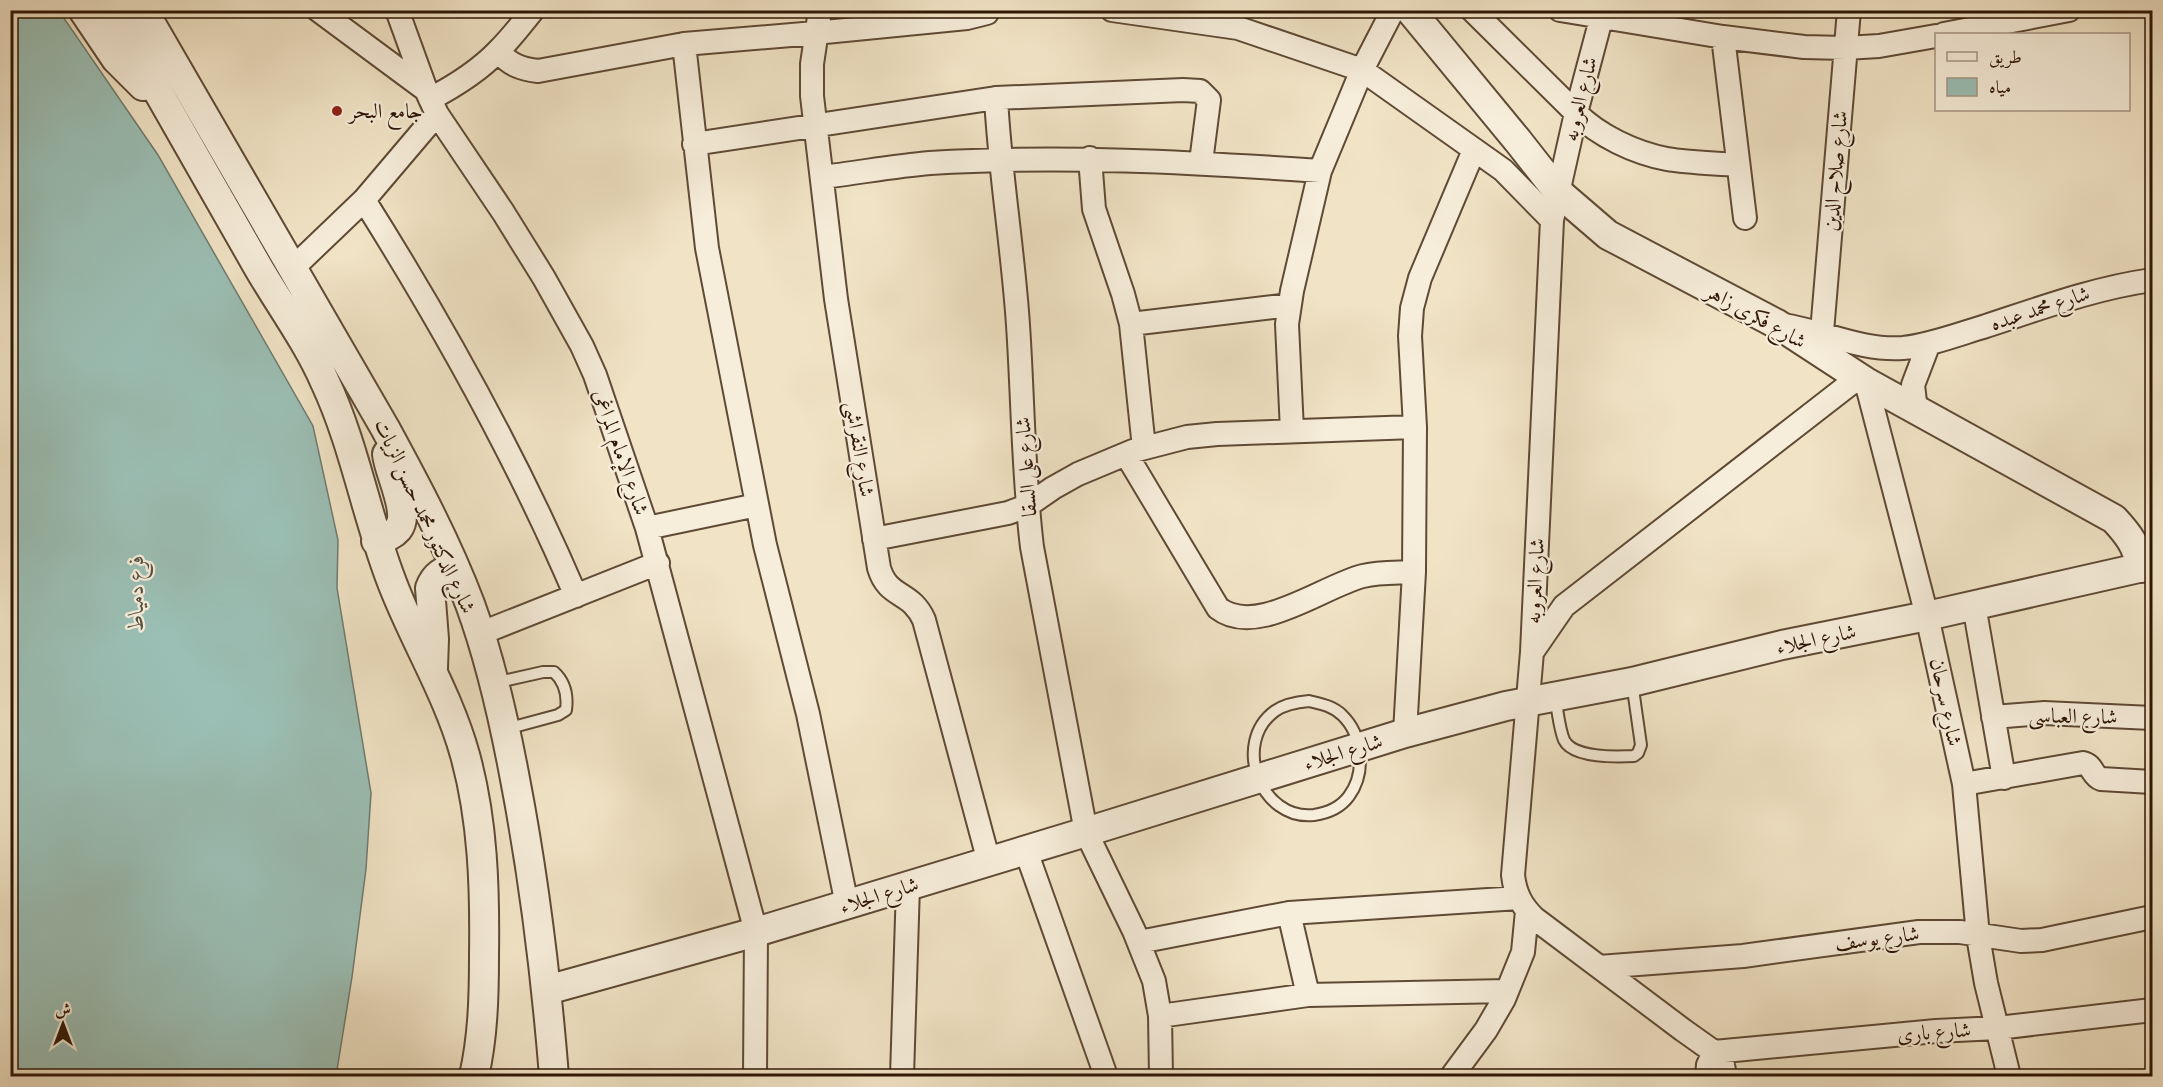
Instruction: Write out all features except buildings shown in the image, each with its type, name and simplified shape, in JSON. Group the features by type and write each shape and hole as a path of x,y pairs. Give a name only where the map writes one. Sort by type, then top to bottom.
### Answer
{"street":[{"path":"83,10 116,59 164,102"},
{"name":"شارع الدكتور محمد حسن الزيات","path":"112,10 326,382 352,453 376,541 403,610 432,670 465,754 477,810 483,865 485,919 483,1017 474,1077"},
{"name":"شارع الدكتور محمد حسن الزيات","path":"143,10 385,428 422,498 470,604 506,729 529,850 547,990 554,1077"},
{"path":"318,10 431,101"},
{"name":"شارع الإمام المراغى","path":"397,10 431,101 544,278 582,346 595,375 647,528 756,932 755,1077"},
{"path":"293,268 364,200 431,101 462,81 498,51 533,10"},
{"name":"شارع النقراشى","path":"820,10 815,33 812,85 816,127 836,299 874,539 882,579 889,588 913,602 924,620 989,862"},
{"path":"498,51 507,61 520,68 538,71 684,44 967,18 987,13 988,10"},
{"path":"1112,10 1238,28 1362,70 1503,170 1552,220"},
{"path":"1472,10 1587,124 1612,138 1652,155 1685,161 1738,165"},
{"path":"1560,10 1601,19 1804,47 1879,46 1935,36"},
{"name":"شارع صلاح الدين","path":"1822,332 1849,10"},
{"path":"1949,33 2068,10"},
{"path":"1292,431 1287,324 1320,171 1362,70 1413,13"},
{"name":"شارع فكرى زاهر","path":"1413,13 1558,192 1591,222 1627,246 1776,324 1862,379 2114,519 2130,536 2147,566"},
{"name":"شارع العروبه","path":"1452,1077 1486,1030 1507,991 1523,952 1523,905 1514,888 1513,861 1541,699 1532,652 1552,220 1576,113 1601,19"},
{"path":"1723,37 1745,218"},
{"path":"684,44 707,248 765,545 808,714 847,905"},
{"path":"694,144 996,98 1183,90 1200,91 1209,100 1201,162"},
{"name":"شارع على السقا","path":"996,98 1000,160 1018,324 1027,506 1032,547 1086,832 1139,942 1154,981 1160,1016 1161,1077"},
{"path":"1405,733 1414,572 1415,427 1410,336 1412,308 1420,278 1474,150"},
{"path":"822,177 927,163 1090,158 1201,162 1320,171"},
{"path":"1090,158 1094,209 1124,294 1131,324 1135,451 1218,608 1237,618 1260,617 1365,576 1414,572"},
{"path":"364,200 425,298 460,361 548,529 576,596"},
{"name":"شارع محمد عبده","path":"1776,324 1822,332 1872,346 1901,348 1929,343 2083,294 2152,280"},
{"path":"1131,324 1290,305"},
{"path":"1916,410 1913,385 1929,343"},
{"path":"1532,652 1564,606 1862,379"},
{"name":"شارع سرحان","path":"1862,379 1927,616 1964,784 1977,936 2009,1077"},
{"path":"874,539 998,516 1027,506 1065,481 1135,451 1186,437 1415,427"},
{"path":"376,541 397,530 403,516 387,460 385,428"},
{"path":"647,528 757,505"},
{"path":"479,634 658,563"},
{"name":"شارع الجلاء","path":"547,990 756,932 1405,733 1506,706 1632,682 1782,645 1927,616 2147,566"},
{"path":"432,670 434,639 430,588 439,573 455,568"},
{"path":"1974,605 2004,778"},
{"name":"شارع العباسى","path":"1993,717 2044,713 2152,718"},
{"path":"1964,784 2083,763 2089,766 2095,776 2101,780 2152,782"},
{"path":"1026,851 1106,1077"},
{"path":"902,1077 908,886"},
{"path":"1139,942 1289,914 1523,905 1599,967 1714,1052 1723,1065 1725,1077"},
{"path":"1289,914 1308,994"},
{"name":"شارع يوسف","path":"1599,967 1743,956 1919,932 1960,932 2021,941 2042,940 2152,916"},
{"path":"1160,1016 1308,994 1507,991"},
{"name":"شارع بارى","path":"1714,1052 1936,1031 1998,1028 2152,1011"},
{"path":"1707,1077 1708,1065 1714,1052"}],"lane":[{"path":"494,683 543,672 554,672 562,679 567,700 566,710 558,716 506,729"},
{"path":"1541,699 1564,740 1574,751 1634,756 1641,745 1632,682"},
{"path":"1309,701 1327,705 1343,716 1353,730 1359,747 1360,765 1357,781 1350,795 1338,807 1323,814 1307,816 1291,813 1276,805 1265,793 1258,778 1254,760 1255,742 1262,725 1274,711 1291,703 1309,701"}],"water":[{"name":"فرع دمياط","path":"10,11 59,11 158,155 313,426 338,540 337,588 371,793 366,869 336,1076 11,1076"}],"place":[{"name":"جامع البحر","path":"337,111"}]}
